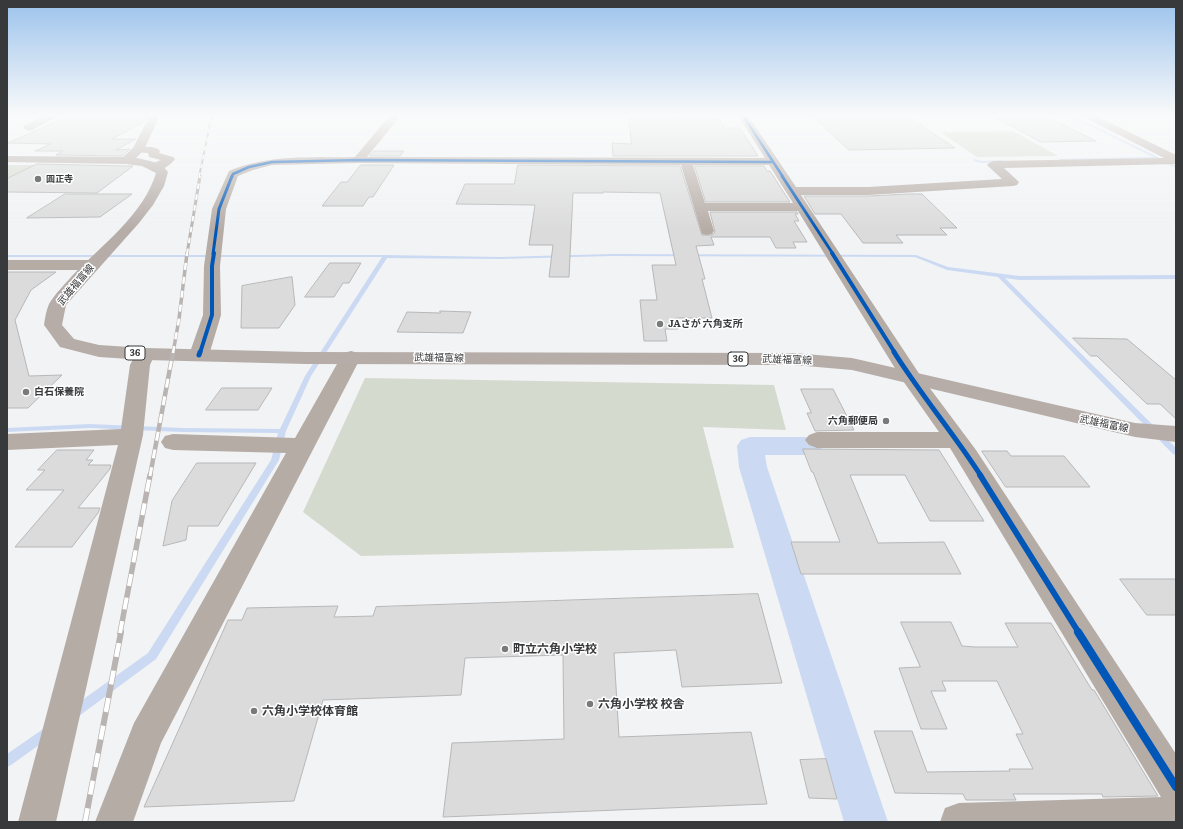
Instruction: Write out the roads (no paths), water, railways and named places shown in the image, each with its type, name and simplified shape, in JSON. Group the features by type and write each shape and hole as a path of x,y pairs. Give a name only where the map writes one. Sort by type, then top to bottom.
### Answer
{"main road":[{"path":"126,161 135,153"},
{"path":"7,159 126,161 143,163 155,167"},
{"name":"武雄福富線","path":"155,167 162,172 157,190 132,222 58,305 53,325 67,343 99,351 145,354 306,358 342,357 597,360 794,359 852,364 1135,430 1173,434"}],"street":[{"path":"154,153 153,155 155,156 169,159 167,162 155,167"},
{"path":"358,160 364,153"},
{"path":"767,153 911,378 961,448 1176,787"},
{"path":"1155,153 1171,161"},
{"path":"199,355 212,315 212,266 219,209 233,174 249,166 272,162 358,160 773,162"},
{"path":"791,191 868,190 1013,182 993,165 1171,161"},
{"path":"686,162 707,231"},
{"path":"700,206 802,208"},
{"path":"7,266 97,260"},
{"path":"37,822 133,428 140,365 145,354"},
{"path":"114,822 146,735 244,556 342,357"},
{"path":"7,442 111,438 133,428"},
{"path":"817,440 961,448"},
{"path":"173,442 297,446"},
{"path":"959,822 1176,816"}],"waterway":[{"path":"1147,153 1158,158"},
{"path":"1061,160 1158,158"},
{"path":"1158,158 1176,167"},
{"path":"975,160 981,162 1001,161"},
{"path":"385,256 500,258 611,255 916,256 947,268 1019,278 1176,277"},
{"path":"7,256 385,256"},
{"path":"282,431 308,376 385,256"},
{"path":"1000,276 1176,452"},
{"path":"7,430 90,426 182,430 282,431"},
{"path":"75,712 152,656 275,460 282,431"},
{"path":"810,446 750,446 753,467 866,822"},
{"path":"7,761 49,731"}],"railway":[{"path":"199,177 204,153"},
{"path":"187,254 200,176"},
{"path":"173,353 179,319 187,253"},
{"path":"150,476 173,352"},
{"path":"120,633 150,475"},
{"path":"85,822 121,632"}],"place":[{"name":"圓正寺","path":"38,179"},
{"name":"JAさが 六角支所","path":"660,324"},
{"name":"白石保養院","path":"26,392"},
{"name":"六角郵便局","path":"886,421"},
{"name":"町立六角小学校","path":"505,649"},
{"name":"六角小学校 校舎","path":"590,704"},
{"name":"六角小学校体育館","path":"254,711"}]}
